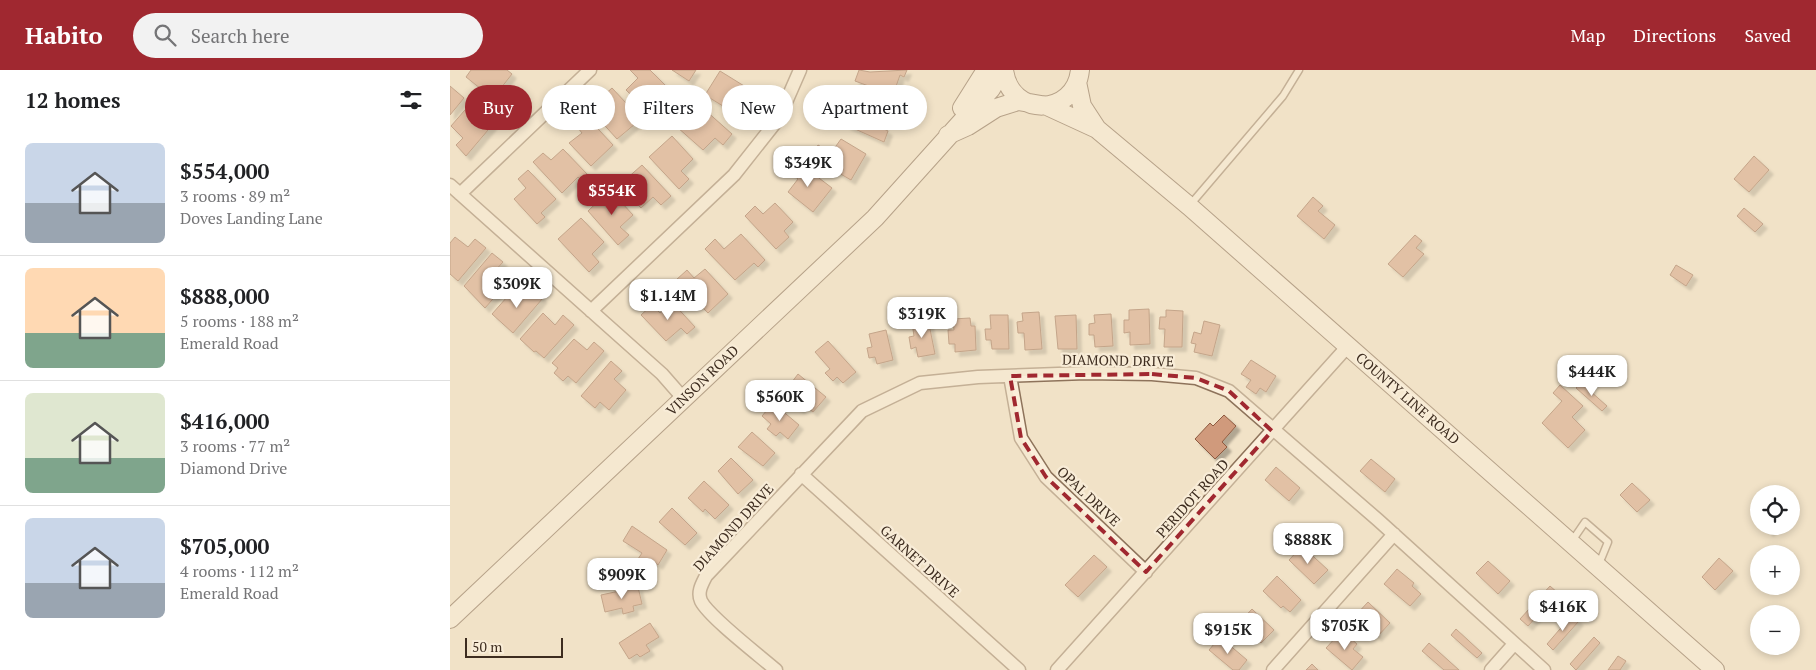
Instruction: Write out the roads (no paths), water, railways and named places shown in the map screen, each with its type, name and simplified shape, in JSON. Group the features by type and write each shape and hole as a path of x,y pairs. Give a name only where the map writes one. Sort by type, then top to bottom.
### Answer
{"street":[{"path":"460,194 590,70"},
{"path":"591,311 734,175 779,118 800,70"},
{"path":"1003,70 1008,86 1024,101"},
{"path":"948,135 991,89 1003,70"},
{"path":"948,135 956,117 983,75"},
{"path":"1047,106 1064,99 1078,76"},
{"path":"1078,76 1082,106 1097,129"},
{"path":"948,135 968,126 996,108 1024,101 1047,106 1097,129"},
{"name":"COUNTY LINE ROAD","path":"1097,129 1189,206 1598,565 1707,669"},
{"name":"VINSON ROAD","path":"450,619 875,218 948,135"},
{"path":"450,185 662,374 683,398"},
{"name":"PERIDOT ROAD","path":"1057,670 1348,346"},
{"name":"DIAMOND DRIVE","path":"776,670 713,615 701,601 699,589 706,576 862,410 920,383 1010,376 1086,373 1152,374 1196,378 1229,391 1272,431 1394,534 1544,670"},
{"name":"OPAL DRIVE","path":"1010,376 1021,438 1046,477 1146,572"},
{"name":"GARNET DRIVE","path":"802,474 1019,670"},
{"path":"1273,670 1394,534"},
{"path":"1491,670 1514,644"}],"lane":[{"path":"1189,206 1283,96 1300,70"},
{"path":"1572,542 1585,522 1608,542 1598,565"}]}
